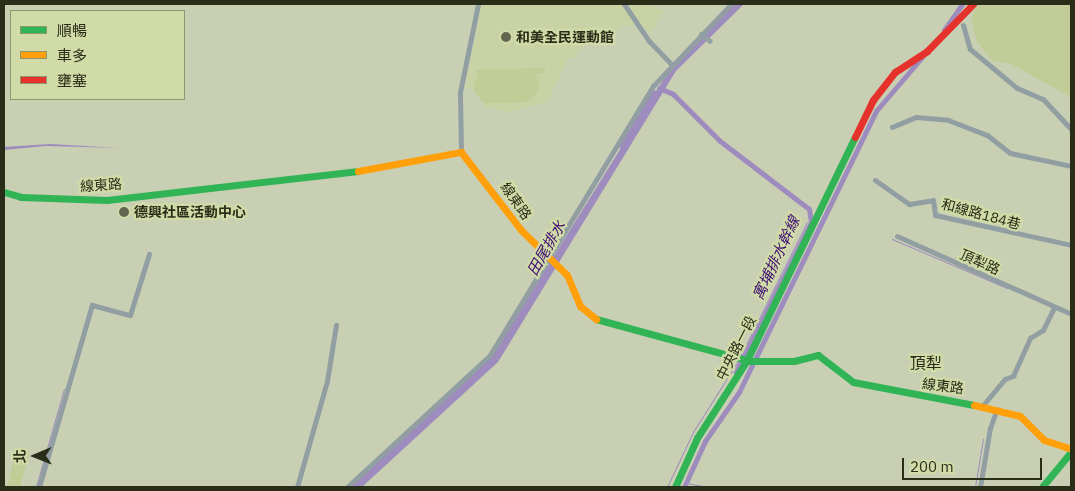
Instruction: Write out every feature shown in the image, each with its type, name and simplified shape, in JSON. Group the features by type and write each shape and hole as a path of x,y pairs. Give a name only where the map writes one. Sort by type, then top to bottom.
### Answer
{"street":[{"path":"461,152 460,92 478,4"},
{"path":"624,4 649,41 672,65"},
{"path":"347,487 490,355 653,86 731,4"},
{"name":"中央路一段","path":"675,487 697,438 746,360 868,110 906,63 927,51 973,4"},
{"path":"963,24 970,49 1017,88 1043,99 1071,129"},
{"path":"701,34 710,41"},
{"path":"892,126 916,117 948,120 987,135 1010,153 1071,166"},
{"name":"線東路","path":"4,192 21,197 107,200 351,172 461,152 504,203 521,230 567,275 580,306 594,319 746,360 818,355 853,382 983,405 1020,416 1044,440 1071,450"},
{"name":"和線路184巷","path":"875,180 909,204 933,200 935,215 1071,245"},
{"name":"頂犁路","path":"897,236 1071,314"},
{"path":"39,487 92,305 130,315 148,254"},
{"path":"983,405 1005,379 1013,376 1030,338 1043,330 1054,307"},
{"path":"297,487 327,381 336,325"},
{"path":"980,487 990,428 997,409"},
{"path":"1042,487 1071,450"}],"shaded area":[{"path":"482,4 649,4 664,11 651,33 634,24 619,28 616,35 602,34 584,45 575,57 567,60 548,102 510,112 483,107 483,92 465,88"},
{"path":"734,4 744,4 676,71 498,362 362,487 350,487 492,356 663,80"},
{"path":"978,4 1071,4 1071,97 1011,64 993,61 977,42 971,18"},
{"path":"545,68 545,73 536,74 539,91 528,102 484,103 473,90 478,75 475,70"},
{"path":"50,144 118,148 45,146 4,150 4,147"},
{"path":"17,447 30,451 20,487 7,487"}],"waterway":[{"path":"944,30 962,4"},
{"path":"684,487 705,441 739,392 876,111 923,56"},
{"name":"寓埔排水幹線","path":"659,88 673,94 720,141 809,209 811,222 736,372"},
{"name":"田尾排水","path":"622,144 654,94"},
{"name":"寓埔排水幹線","path":"741,355 807,222"},
{"path":"892,239 1007,288"},
{"name":"寓埔排水幹線","path":"667,487 693,432 738,361"},
{"path":"36,487 64,389"},
{"path":"975,487 983,439"},
{"path":"686,483 709,487"}],"traffic: fast":[{"path":"675,487 697,438 747,360 855,137"},
{"path":"4,192 21,197 107,200 358,171"},
{"path":"596,319 750,361 794,361 818,355 853,382 974,405"},
{"path":"1042,487 1071,452"}],"traffic: slow":[{"path":"358,171 461,152 521,230 567,275 580,306 596,319"},
{"path":"974,405 1020,416 1044,440 1071,449"}],"traffic: jam":[{"path":"855,137 873,100 895,72 927,51 973,4"}],"place":[{"name":"和美全民運動館","path":"506,37"},
{"name":"德興社區活動中心","path":"124,212"}],"district":[{"name":"頂犁","path":"926,363"}]}
